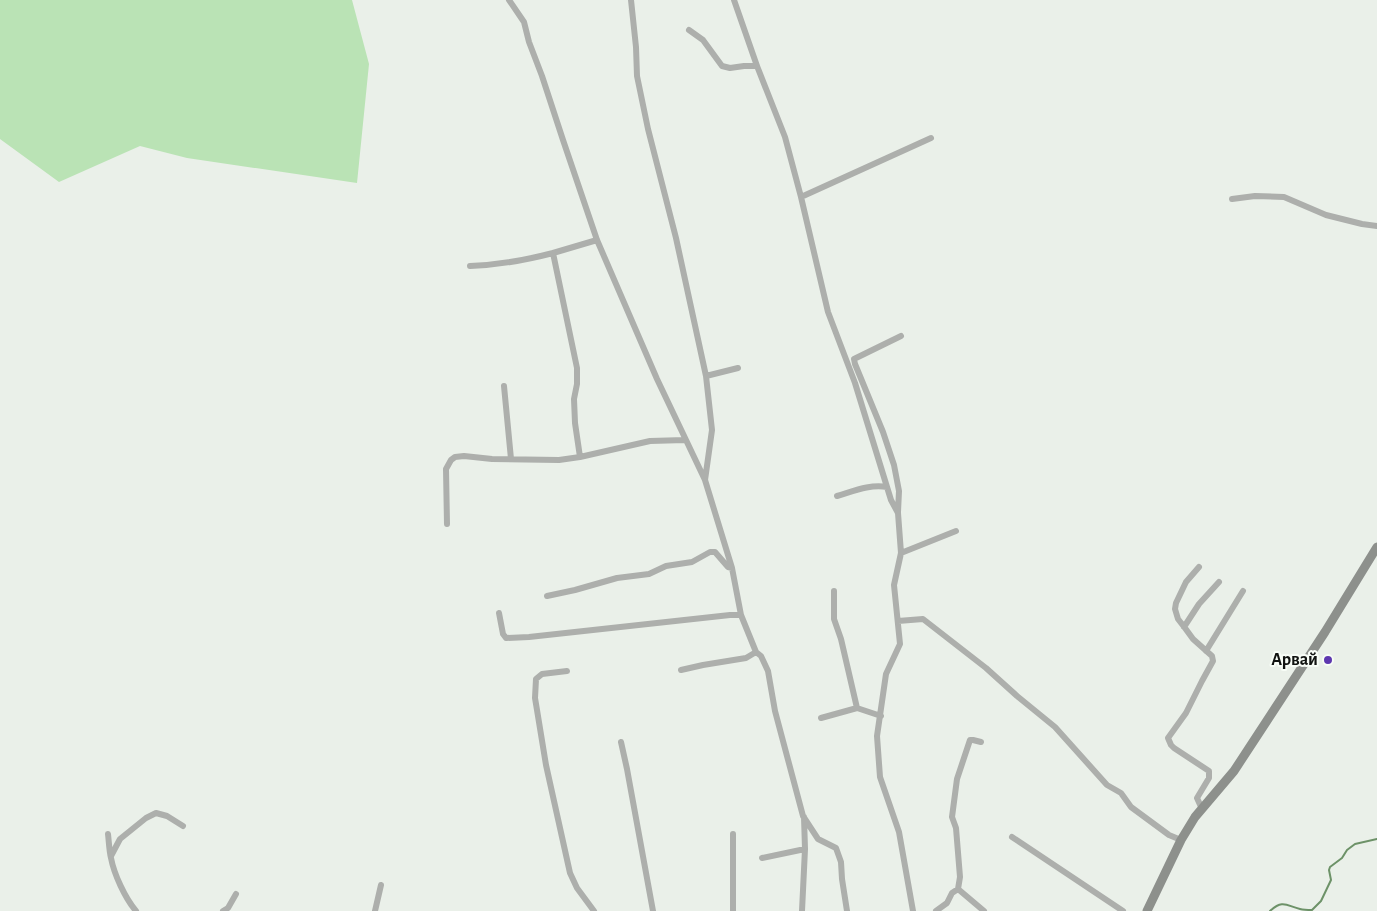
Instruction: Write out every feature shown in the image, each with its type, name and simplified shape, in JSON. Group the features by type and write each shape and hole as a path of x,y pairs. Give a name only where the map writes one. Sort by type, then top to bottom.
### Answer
{"main road":[{"path":"1147,911 1181,840 1202,809 1238,764 1325,632 1377,547"}],"street":[{"path":"508,0 524,22 529,42 597,240 657,379 705,480 732,568 741,616 756,652 761,656 768,671 775,711 803,816 805,849 802,911"},
{"path":"631,0 637,76 648,129 676,238 706,376 712,430 705,480"},
{"path":"734,0 785,137 828,312 855,383 891,500 898,513"},
{"path":"690,30 703,40 722,66 730,68 757,66"},
{"path":"801,197 931,138"},
{"path":"1232,199 1255,196 1284,197 1326,215 1377,226"},
{"path":"470,266 527,260 597,240"},
{"path":"553,253 577,368 577,384 574,399 580,457"},
{"path":"900,336 854,359 894,465 899,491 898,513 901,553 894,585 900,644 886,674 877,736 880,777 899,832 913,911"},
{"path":"706,376 738,368"},
{"path":"855,383 866,393"},
{"path":"504,386 511,459"},
{"path":"447,524 446,469 451,460 455,458 464,456 492,459 559,460 650,441 685,440"},
{"path":"837,496 871,486 887,487"},
{"path":"901,553 956,531"},
{"path":"547,596 617,578 648,574 666,566 692,562 710,552 715,552 728,567 732,568"},
{"path":"1199,567 1186,582 1175,609 1178,619 1193,639 1212,656 1213,663 1186,713 1168,738 1174,748 1208,771 1209,778 1197,798 1202,809"},
{"path":"1184,627 1199,604 1219,582"},
{"path":"834,592 834,619 841,639 857,708"},
{"path":"1206,651 1243,592"},
{"path":"499,613 503,634 506,638 730,615 741,616"},
{"path":"898,621 923,619 986,668 1055,727 1107,785 1121,793 1132,807 1169,835 1181,840"},
{"path":"681,670 746,658 756,652"},
{"path":"567,671 542,674 536,679 535,698 546,765 570,873 577,888 594,911"},
{"path":"821,718 857,708 881,716"},
{"path":"936,911 947,903 952,893 958,889 960,877 956,828 952,817 957,779 970,740 981,742"},
{"path":"621,742 653,911"},
{"path":"111,856 120,839 146,818 156,813 167,816 183,826"},
{"path":"803,816 818,839 836,848 841,862 847,911"},
{"path":"108,834 111,856 117,876 130,904 136,911"},
{"path":"733,834 733,911"},
{"path":"1012,837 1123,911"},
{"path":"762,858 805,849"},
{"path":"375,911 381,885"},
{"path":"958,889 984,911"},
{"path":"223,911 228,908 236,894"}],"green space":[{"path":"0,0 352,0 369,64 357,183 187,158 140,146 59,182 0,139"}],"waterway":[{"path":"1270,911 1282,904 1312,910 1321,901 1331,880 1330,867 1342,858 1347,850 1355,844 1377,839"}],"place":[{"name":"Арвай","path":"1328,660"}]}
